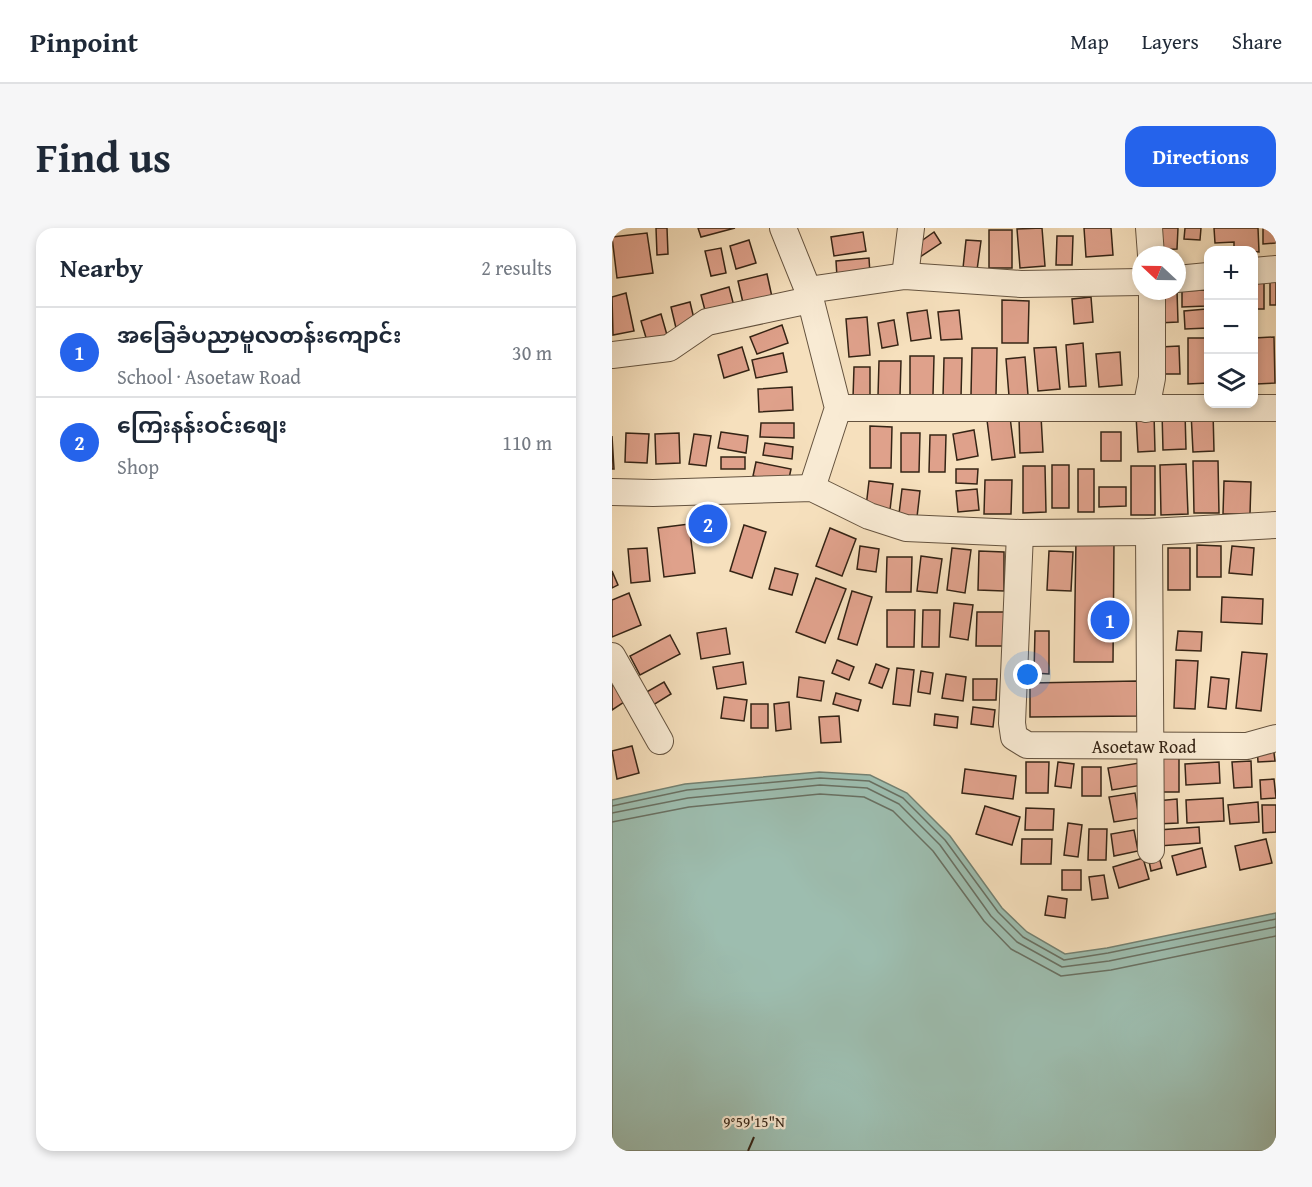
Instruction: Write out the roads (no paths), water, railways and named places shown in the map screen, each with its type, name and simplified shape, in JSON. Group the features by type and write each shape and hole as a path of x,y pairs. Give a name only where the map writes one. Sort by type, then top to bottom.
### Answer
{"street":[{"path":"783,228 809,295 838,408 812,488"},
{"path":"904,276 911,228"},
{"path":"1149,228 1150,246"},
{"path":"1258,271 1276,269"},
{"path":"612,355 669,348 708,322 809,295 904,276 1021,284 1132,282"},
{"path":"1186,278 1204,276"},
{"path":"1146,409 1152,378 1152,300"},
{"path":"838,408 1276,408"},
{"path":"612,492 653,493 812,488 869,516 906,528 1020,533 1149,532 1276,525"},
{"path":"1149,532 1151,850"},
{"name":"Asoetaw Road","path":"1020,533 1012,723 1014,737 1027,745 1150,746 1247,746 1276,738"},
{"path":"612,656 660,741"}],"water":[{"path":"819,772 870,775 907,793 950,836 1002,908 1027,932 1065,954 1107,948 1276,913 1276,1151 612,1151 612,800 685,784"}],"place":[{"name":"ကြေးနန်းဝင်းစျေး","path":"708,524"},
{"name":"အခြေခံပညာမူလတန်းကျောင်း","path":"1110,620"}]}
